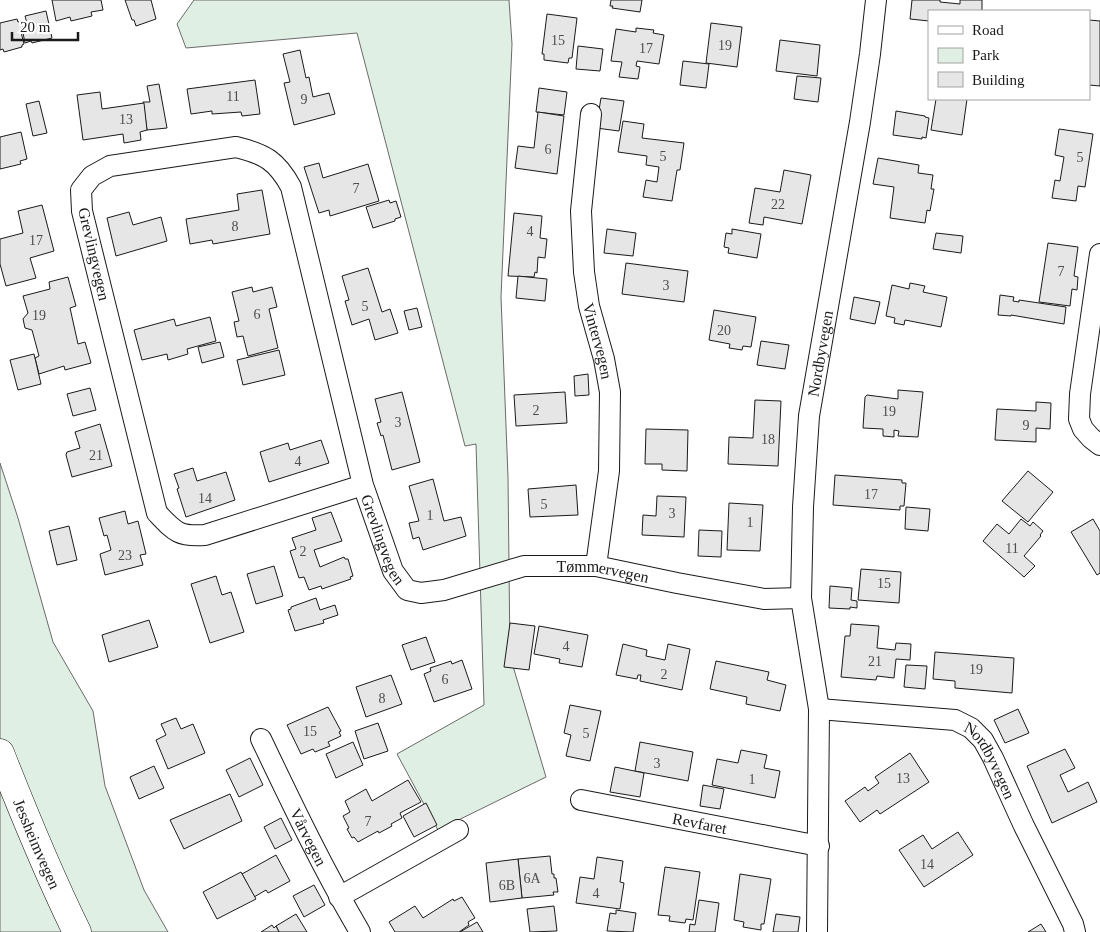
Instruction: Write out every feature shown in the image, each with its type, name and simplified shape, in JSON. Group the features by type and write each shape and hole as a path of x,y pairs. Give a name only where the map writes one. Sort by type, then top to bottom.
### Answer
{"main road":[{"name":"Jessheimvegen","path":"0,753 53,884 77,932"}],"street":[{"name":"Nordbyvegen","path":"817,932 819,709 800,598 803,507 809,416 860,122 876,0"},
{"name":"Vintervegen","path":"591,114 581,211 584,272 589,306 604,359 610,392 610,471 596,566"},
{"name":"Grevlingvegen","path":"364,486 205,535 188,536 172,529 157,513 82,211 82,190 92,176 110,166 236,147 252,151 268,159 282,171 291,187 364,486 393,571 407,590"},
{"path":"1100,254 1080,394 1079,419 1083,429 1100,445"},
{"name":"Tømmervegen","path":"407,590 422,593 444,590 524,566 596,566 764,599 800,598"},
{"name":"Nordbyvegen","path":"819,709 954,720 971,728 983,740 993,758 1024,826 1073,924 1075,932"},
{"name":"Vårvegen","path":"261,738 292,806 339,897 360,932"},
{"name":"Revfaret","path":"580,800 819,846"},
{"path":"339,897 458,830"}],"green space":[{"path":"194,0 509,0 512,44 501,297 508,477 510,656 546,777 438,830 397,754 484,705 476,444 465,446 357,33 186,48 177,24"},
{"path":"0,463 18,518 53,642 93,711 105,786 144,890 168,932 0,932"}],"building":[{"path":"52,0 101,0 103,10 91,12 92,16 71,21 70,17 56,21"},
{"path":"125,0 151,0 156,19 136,26"},
{"path":"611,0 642,0 640,12 612,8 613,6 610,6"},
{"path":"912,0 940,0 940,2 960,4 960,0 982,0 982,10 928,10 928,21 910,19"},
{"path":"46,11 52,38 25,43 23,33 29,31 25,16"},
{"path":"547,14 577,18 572,58 569,58 568,63 544,60 544,54 542,54"},
{"path":"17,19 18,22 21,21 24,32 21,32 24,44 22,47 4,52 3,49 0,50 0,23"},
{"path":"1090,20 1100,21 1100,86 1090,85"},
{"path":"711,23 742,27 737,67 706,63"},
{"path":"636,28 654,30 653,33 664,35 659,64 637,61 636,66 640,67 638,79 619,77 622,62 611,61 616,29 636,32"},
{"path":"780,40 820,45 817,76 776,71"},
{"path":"578,46 603,49 600,71 576,69"},
{"path":"300,50 306,78 309,77 313,97 329,93 335,114 294,125 284,83 290,82 283,54"},
{"path":"683,61 709,64 706,88 680,85"},
{"path":"797,76 821,78 818,102 794,99"},
{"path":"255,80 260,114 242,116 241,112 212,114 212,111 191,114 187,89"},
{"path":"159,84 167,128 147,130 143,102 150,102 147,86"},
{"path":"539,88 567,92 564,115 536,112"},
{"path":"100,92 102,109 144,103 147,130 140,132 141,140 124,143 123,134 83,140 77,95"},
{"path":"601,98 624,101 619,131 596,128"},
{"path":"936,100 967,100 962,135 931,130"},
{"path":"39,101 47,133 33,136 26,104"},
{"path":"896,111 929,118 926,138 893,135"},
{"path":"538,112 564,116 557,174 515,168 518,146 534,148"},
{"path":"623,121 644,124 642,138 684,143 680,170 677,170 672,201 643,197 646,180 657,182 659,167 646,165 647,156 618,152"},
{"path":"1059,129 1093,134 1085,187 1078,186 1076,201 1052,198 1055,180 1060,181 1064,157 1055,155"},
{"path":"21,132 27,159 20,161 21,164 0,169 0,137"},
{"path":"878,158 919,165 918,173 933,175 931,189 934,189 930,211 927,210 925,223 890,218 894,187 873,184"},
{"path":"319,163 323,178 368,164 379,201 330,216 329,210 319,213 304,167"},
{"path":"784,170 811,175 802,224 764,217 763,225 749,223 755,188 780,192"},
{"path":"262,190 270,234 213,244 212,240 190,244 186,219 239,210 237,194"},
{"path":"389,200 390,203 396,201 401,217 395,219 395,221 373,228 366,207"},
{"path":"42,205 54,251 30,258 36,278 6,286 0,264 0,239 23,233 18,211"},
{"path":"129,212 133,225 161,217 167,241 116,256 107,218"},
{"path":"514,213 542,216 540,238 547,239 545,258 538,257 537,273 535,272 534,277 508,276"},
{"path":"607,229 636,233 633,256 604,253"},
{"path":"732,229 761,234 757,258 728,253 729,248 724,247 726,233 732,234"},
{"path":"936,233 963,236 961,253 933,249"},
{"path":"1048,243 1078,247 1074,276 1078,277 1077,290 1072,289 1070,306 1039,302"},
{"path":"626,263 688,271 684,302 622,294"},
{"path":"368,268 382,312 390,309 398,333 375,340 369,319 352,325 345,301 349,300 342,276"},
{"path":"518,276 547,279 545,301 516,298"},
{"path":"68,277 76,306 70,308 78,344 85,342 91,363 65,370 64,366 39,374 35,358 39,356 32,330 25,328 23,319 28,313 23,296 50,289 49,282"},
{"path":"910,283 925,286 923,292 947,297 941,327 905,320 904,325 894,323 895,318 886,316 892,285 909,289"},
{"path":"252,287 253,292 272,287 277,307 269,309 278,348 248,356 243,336 237,337 234,322 239,321 232,292"},
{"path":"1000,295 1014,297 1013,301 1019,302 1019,300 1066,307 1064,324 1011,315 998,315"},
{"path":"854,297 880,302 875,324 850,319"},
{"path":"417,308 422,327 409,330 404,311"},
{"path":"714,310 756,317 751,347 743,346 742,350 729,348 730,344 709,340"},
{"path":"210,317 216,341 187,349 188,354 168,360 167,354 142,360 134,330 174,319 176,326"},
{"path":"761,341 789,345 785,369 757,365"},
{"path":"220,342 224,357 202,363 198,347"},
{"path":"279,350 285,375 243,385 237,360"},
{"path":"34,354 41,384 18,390 10,360"},
{"path":"588,374 589,395 575,396 574,376"},
{"path":"90,388 96,410 73,416 67,394"},
{"path":"898,390 923,392 918,437 898,436 899,431 894,430 894,437 883,436 883,429 863,428 865,397 867,395 898,399"},
{"path":"402,392 420,462 392,470 383,435 381,436 377,423 381,422 375,399"},
{"path":"565,392 567,423 516,426 514,395"},
{"path":"755,400 781,401 778,466 728,464 729,437 753,438"},
{"path":"1036,402 1051,403 1050,429 1036,428 1036,442 995,440 997,409 1036,411"},
{"path":"100,424 112,466 72,477 66,455 67,452 80,448 75,432"},
{"path":"646,429 688,430 687,471 662,470 662,464 645,464"},
{"path":"321,440 329,463 269,482 260,452 288,443 290,450"},
{"path":"193,468 197,481 226,472 235,500 186,517 174,474"},
{"path":"1028,471 1053,492 1028,522 1002,501"},
{"path":"835,475 902,480 902,483 906,483 904,506 900,506 900,510 833,505"},
{"path":"433,479 444,521 461,517 466,536 423,550 419,537 413,539 409,523 419,521 409,486"},
{"path":"576,485 578,515 530,517 528,489"},
{"path":"657,496 686,497 684,537 642,535 643,515 656,516"},
{"path":"729,503 763,505 760,551 727,550"},
{"path":"906,507 930,509 928,531 905,529"},
{"path":"125,511 128,524 138,521 146,554 140,555 143,565 105,575 100,554 111,550 107,535 104,536 99,518"},
{"path":"331,512 342,541 314,550 320,567 344,557 348,559 353,576 350,577 351,579 322,589 321,586 309,590 304,577 299,578 290,551 296,549 292,538 316,530 312,518"},
{"path":"1021,519 1030,526 1033,522 1043,531 1024,556 1035,566 1024,577 983,541 997,524 1009,534"},
{"path":"1093,519 1100,531 1100,573 1097,575 1071,532"},
{"path":"69,526 77,560 57,565 49,531"},
{"path":"699,530 722,531 721,557 698,556"},
{"path":"274,566 283,596 256,604 247,574"},
{"path":"861,569 901,572 899,603 858,600"},
{"path":"216,576 222,595 231,592 244,632 210,643 191,584"},
{"path":"830,586 852,588 851,600 857,601 857,608 829,608"},
{"path":"316,598 320,610 335,605 338,615 323,620 324,623 295,631 288,610 291,607"},
{"path":"149,620 158,647 109,662 102,635"},
{"path":"510,623 535,626 529,670 504,667"},
{"path":"851,624 879,626 877,648 895,650 896,643 911,644 910,660 896,659 894,678 877,676 876,680 841,677 845,636 850,636"},
{"path":"539,626 588,635 582,667 559,663 560,659 534,654"},
{"path":"426,637 435,662 411,670 402,645"},
{"path":"623,644 647,650 646,656 665,660 668,644 690,649 682,690 640,681 641,675 638,675 637,679 616,675"},
{"path":"935,652 1014,658 1012,693 955,688 955,681 933,679"},
{"path":"462,660 472,689 434,702 424,674 431,671 430,668 451,661 452,664"},
{"path":"716,661 769,672 767,680 786,685 780,711 746,704 747,697 710,689"},
{"path":"906,665 927,666 925,689 904,687"},
{"path":"391,675 402,704 366,717 356,687"},
{"path":"570,705 601,711 590,761 566,756 571,735 564,733"},
{"path":"328,707 341,731 339,732 341,736 328,742 330,746 315,752 313,749 301,754 287,725"},
{"path":"1018,709 1029,733 1005,743 994,720"},
{"path":"176,718 181,729 193,724 205,753 168,769 156,740 166,735 161,724"},
{"path":"378,723 388,751 364,759 355,731"},
{"path":"353,742 363,765 336,778 326,754"},
{"path":"640,742 693,752 688,781 635,771"},
{"path":"1065,749 1075,768 1060,775 1068,792 1088,782 1097,802 1052,823 1027,766"},
{"path":"741,750 767,755 764,768 780,771 775,798 712,785 717,759 738,763"},
{"path":"910,753 929,782 880,814 877,810 860,822 845,801 865,787 868,791 879,783 875,777"},
{"path":"250,758 263,785 239,797 226,770"},
{"path":"154,766 164,788 139,799 130,777"},
{"path":"615,767 644,773 640,797 610,792"},
{"path":"408,780 421,802 400,813 402,818 379,833 378,831 358,842 354,837 352,838 343,816 350,812 345,801 366,789 372,801"},
{"path":"703,785 724,789 720,809 700,806"},
{"path":"230,794 242,821 184,849 170,820"},
{"path":"426,803 437,825 414,837 403,816"},
{"path":"281,818 292,840 275,849 264,827"},
{"path":"958,832 973,855 924,887 899,850 923,835 932,849"},
{"path":"276,855 290,881 268,893 266,890 254,897 242,874"},
{"path":"550,856 552,874 556,878 558,892 553,892 554,895 522,898 518,859"},
{"path":"597,857 623,861 620,882 624,883 620,909 576,903 580,877 594,879"},
{"path":"518,859 522,898 490,902 486,863"},
{"path":"665,867 700,872 693,920 686,919 685,923 669,921 670,916 658,915"},
{"path":"241,872 256,899 217,919 203,892"},
{"path":"740,874 771,879 764,924 761,924 761,930 743,927 744,922 734,920"},
{"path":"314,885 325,905 304,917 293,896"},
{"path":"462,897 475,918 468,922 469,925 459,932 395,932 389,922 415,906 423,918 453,899 454,901"},
{"path":"699,900 719,903 715,932 689,932 690,924 695,925"},
{"path":"554,906 557,931 530,932 527,909"},
{"path":"616,910 636,913 633,932 607,931 610,913 616,914"},
{"path":"296,914 307,932 279,932 276,926"},
{"path":"776,914 800,917 798,932 773,932"},
{"path":"477,922 483,932 460,932"},
{"path":"1041,924 1046,932 1028,932"},
{"path":"272,925 274,928 276,926 279,932 261,932"}]}
